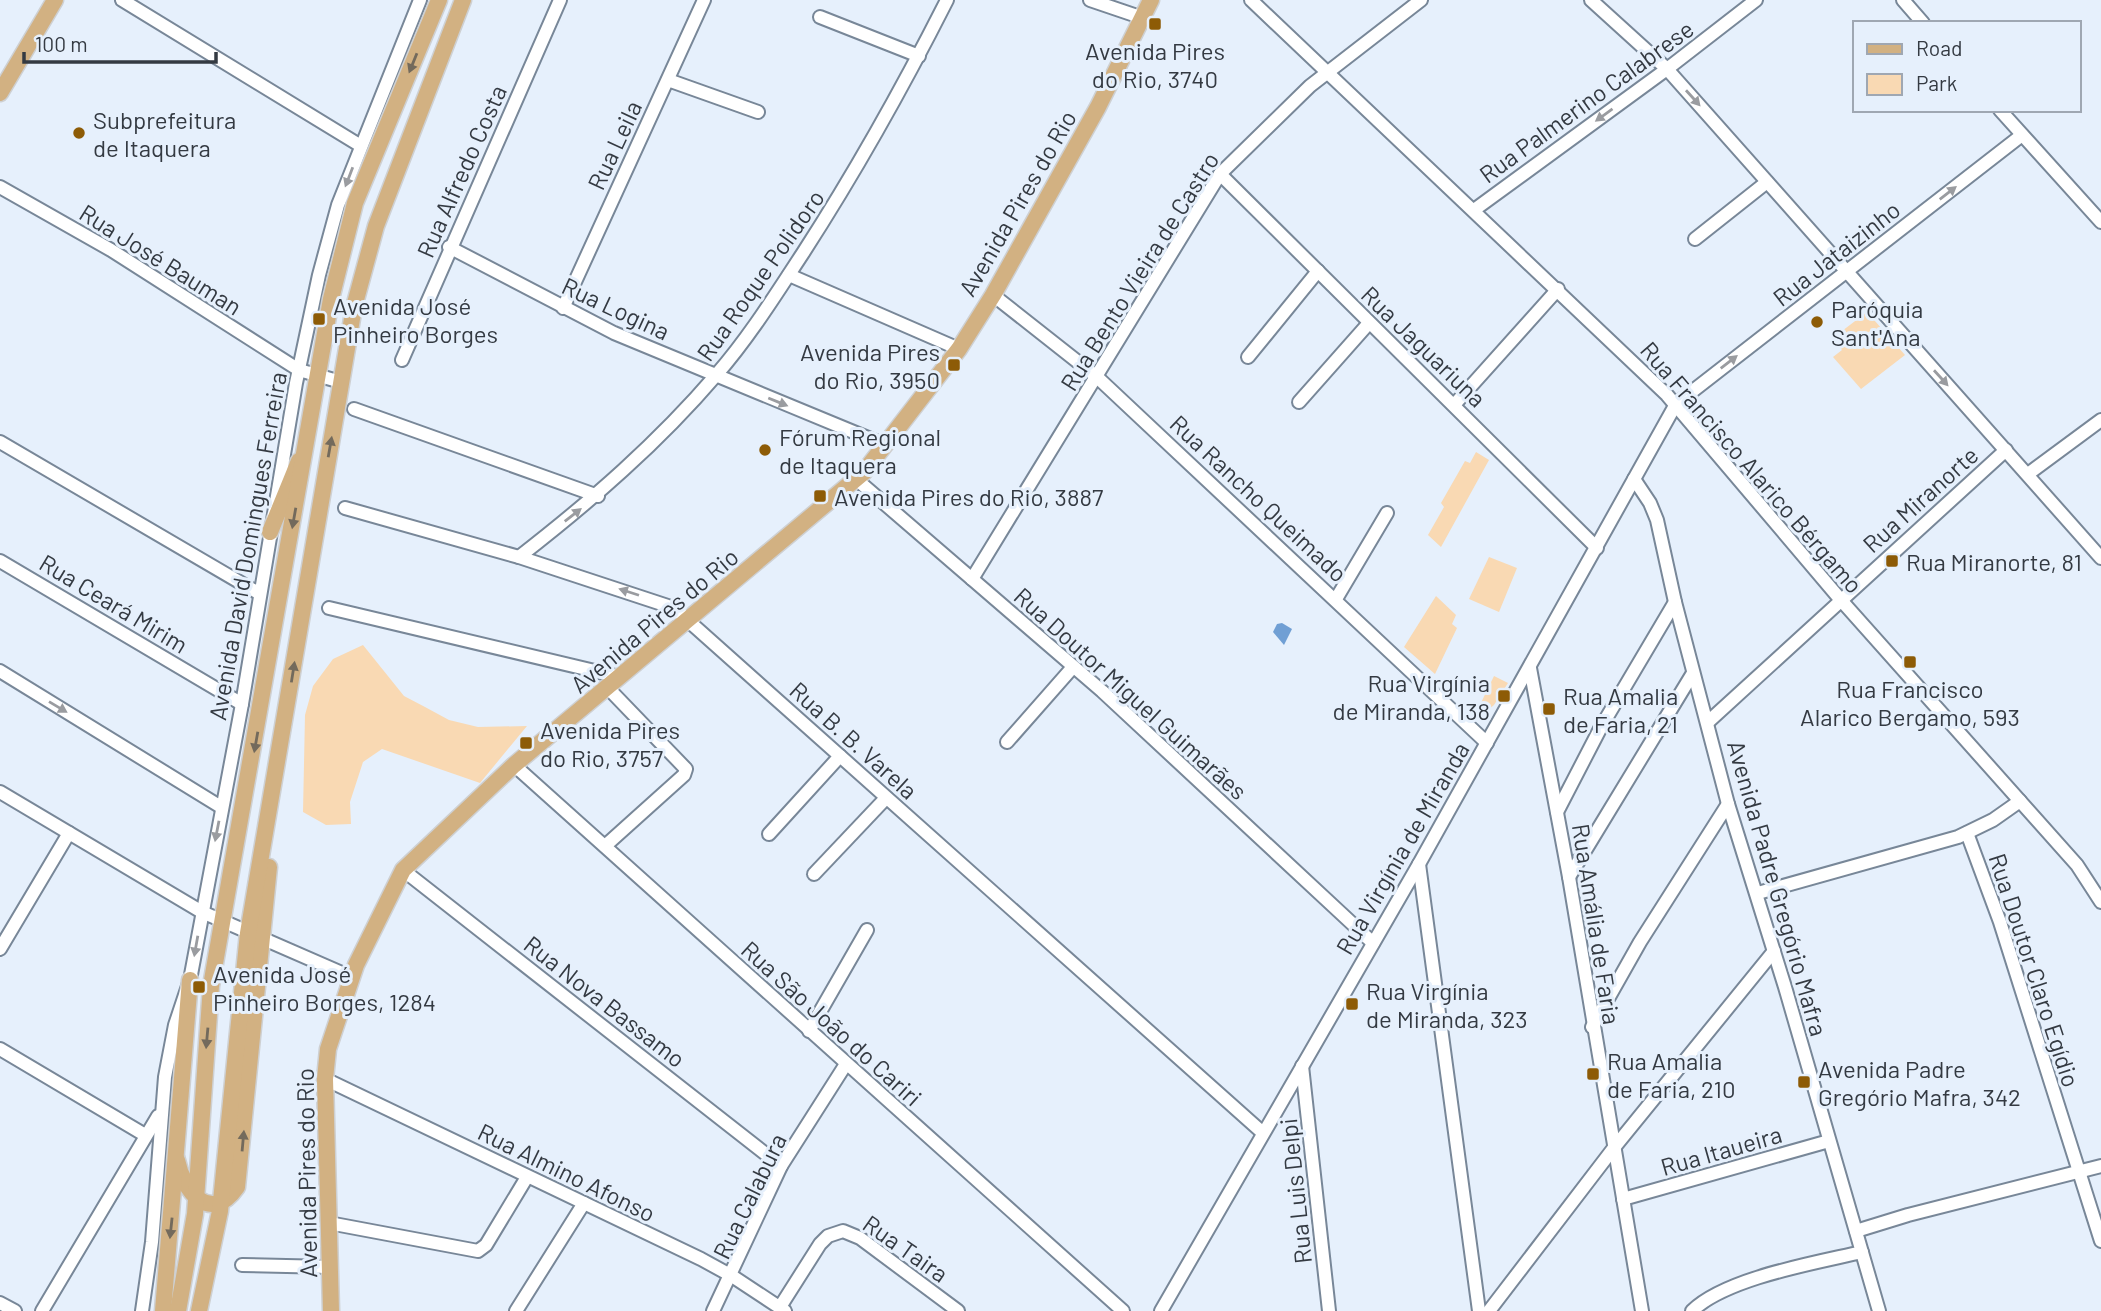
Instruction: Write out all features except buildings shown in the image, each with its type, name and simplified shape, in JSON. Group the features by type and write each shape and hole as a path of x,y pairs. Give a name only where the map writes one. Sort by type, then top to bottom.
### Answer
{"main road":[{"path":"0,93 55,0"},
{"path":"178,1311 191,1245 196,1199 211,986 331,299 355,203 439,0"},
{"path":"177,1160 184,1184 196,1199 208,1203 220,1202 234,1191 240,1176 256,936 278,763 354,307 376,226 463,0"},
{"name":"Avenida Pires do Rio","path":"331,1311 325,1079 328,1049 351,977 371,929 403,870 514,765 856,480 959,349 993,295 1098,107 1151,0"},
{"path":"270,532 284,491 307,443"},
{"path":"163,1311 190,980"},
{"path":"199,1311 220,1202"}],"street":[{"path":"122,0 361,146"},
{"name":"Avenida David Domingues Ferreira","path":"142,1311 152,1242 160,1112 175,1025 190,980 242,704 299,370 319,275 338,205 420,0"},
{"name":"Rua Alfredo Costa","path":"402,360 449,247 560,0"},
{"name":"Rua Leila","path":"562,308 704,0"},
{"name":"Rua Roque Polidoro","path":"519,557 598,496 647,449 715,377 751,332 859,166 947,0"},
{"path":"1090,0 1143,18"},
{"name":"Rua Francisco Alarico Bérgamo","path":"1251,0 1676,404 1840,599 2077,865 2101,902"},
{"name":"Rua Bento Vieira de Castro","path":"972,579 1220,174 1269,124 1328,71 1421,0"},
{"path":"1591,0 1667,69 2101,558"},
{"name":"Rua Palmerino Calabrese","path":"1474,210 1667,69 1756,0"},
{"path":"1903,0 1921,21"},
{"path":"820,17 919,56"},
{"path":"668,80 758,112"},
{"path":"2002,112 2101,222"},
{"name":"Rua Jataizinho","path":"1676,404 2022,135"},
{"name":"Rua Jaguariuna","path":"1220,174 1597,548"},
{"path":"1695,239 1768,182"},
{"name":"Rua José Bauman","path":"0,187 111,250 299,370 341,382"},
{"name":"Rua Logina","path":"449,247 562,308 715,377 885,446"},
{"path":"1248,357 1318,271"},
{"path":"789,275 959,349"},
{"path":"1454,405 1558,289"},
{"name":"Rua Rancho Queimado","path":"993,295 1097,377 1487,743"},
{"path":"1299,402 1369,323"},
{"name":"Rua Virgínia de Miranda","path":"1161,1311 1419,864 1676,404"},
{"path":"355,409 598,496"},
{"path":"2028,474 2101,419"},
{"path":"0,442 260,594"},
{"name":"Rua Miranorte","path":"1708,722 2006,450"},
{"name":"Avenida Padre Gregório Mafra","path":"1633,479 1650,503 1657,520 1675,602 1728,804 1758,893 1879,1311"},
{"name":"Rua Doutor Miguel Guimarães","path":"856,480 1194,774 1373,943"},
{"name":"Rua B. B. Varela","path":"345,508 519,557 663,603 689,621 1263,1133"},
{"path":"1336,599 1387,513"},
{"name":"Rua Ceará Mirim","path":"0,561 242,704"},
{"path":"1557,812 1601,727 1675,602"},
{"path":"329,608 614,682 686,769 684,775 605,846"},
{"path":"1007,742 1073,667"},
{"name":"Rua Amália de Faria","path":"1530,668 1569,877 1592,1027 1642,1311"},
{"path":"0,671 221,807"},
{"path":"1569,877 1693,673"},
{"path":"769,834 840,756"},
{"name":"Rua São João do Cariri","path":"514,765 1123,1311"},
{"path":"0,793 202,912 351,977"},
{"path":"814,874 887,798"},
{"path":"1758,893 1967,833 1993,820 2020,801"},
{"path":"1592,1027 1640,942 1728,804"},
{"path":"0,949 69,833"},
{"name":"Rua Doutor Claro Egídio","path":"1967,833 2000,922 2101,1241"},
{"path":"1419,864 1479,1311"},
{"name":"Rua Nova Bassamo","path":"403,870 781,1166"},
{"path":"809,1031 867,930"},
{"path":"1489,1311 1613,1149 1774,951"},
{"path":"0,1049 145,1135"},
{"name":"Rua Calabura","path":"713,1311 732,1276 781,1166 846,1064"},
{"name":"Rua Luis Delpi","path":"1302,1066 1329,1311"},
{"name":"Rua Almino Afonso","path":"325,1079 732,1276 782,1309"},
{"name":"Avenida David Domingues Ferreira","path":"42,1311 160,1112"},
{"name":"Rua Itaueira","path":"1623,1199 1829,1140"},
{"path":"1856,1231 1908,1215 2101,1166"},
{"path":"329,1223 478,1251 486,1245 527,1177"},
{"path":"516,1311 584,1203"},
{"name":"Rua Taira","path":"782,1309 820,1244 828,1236 843,1231 860,1238 958,1311"},
{"path":"1692,1311 1709,1297 1730,1287 1862,1252"},
{"path":"242,1265 330,1267"},
{"path":"0,1303 15,1311"}],"green space":[{"path":"1867,312 1905,355 1861,389 1833,357 1842,350 1835,342 1844,334 1842,331"},
{"path":"1476,452 1489,460 1441,547 1428,535 1444,507 1441,503 1465,461 1470,463"},
{"path":"1489,557 1517,568 1499,612 1469,599"},
{"path":"1436,596 1456,615 1452,624 1457,628 1435,674 1404,647"},
{"path":"363,645 404,696 449,720 478,727 527,726 480,783 382,749 363,762 350,802 351,824 326,825 303,812 305,715 313,686 333,659"},
{"path":"1494,676 1508,683 1494,705 1482,715 1477,711"}],"water":[{"path":"1282,623 1292,629 1284,645 1273,632 1277,624"}],"place":[{"name":"Avenida Pires do Rio, 3740","path":"1155,24"},
{"name":"Subprefeitura de Itaquera","path":"79,133"},
{"name":"Avenida José Pinheiro Borges","path":"319,319"},
{"name":"Paróquia Sant'Ana","path":"1817,322"},
{"name":"Avenida Pires do Rio, 3950","path":"954,365"},
{"name":"Fórum Regional de Itaquera","path":"765,450"},
{"name":"Avenida Pires do Rio, 3887","path":"820,496"},
{"name":"Rua Miranorte, 81","path":"1892,561"},
{"name":"Rua Francisco Alarico Bergamo, 593","path":"1910,662"},
{"name":"Rua Virgínia de Miranda, 138","path":"1504,696"},
{"name":"Rua Amalia de Faria, 21","path":"1549,709"},
{"name":"Avenida Pires do Rio, 3757","path":"526,743"},
{"name":"Avenida José Pinheiro Borges, 1284","path":"199,987"},
{"name":"Rua Virgínia de Miranda, 323","path":"1352,1004"},
{"name":"Rua Amalia de Faria, 210","path":"1593,1074"},
{"name":"Avenida Padre Gregório Mafra, 342","path":"1804,1082"}]}
